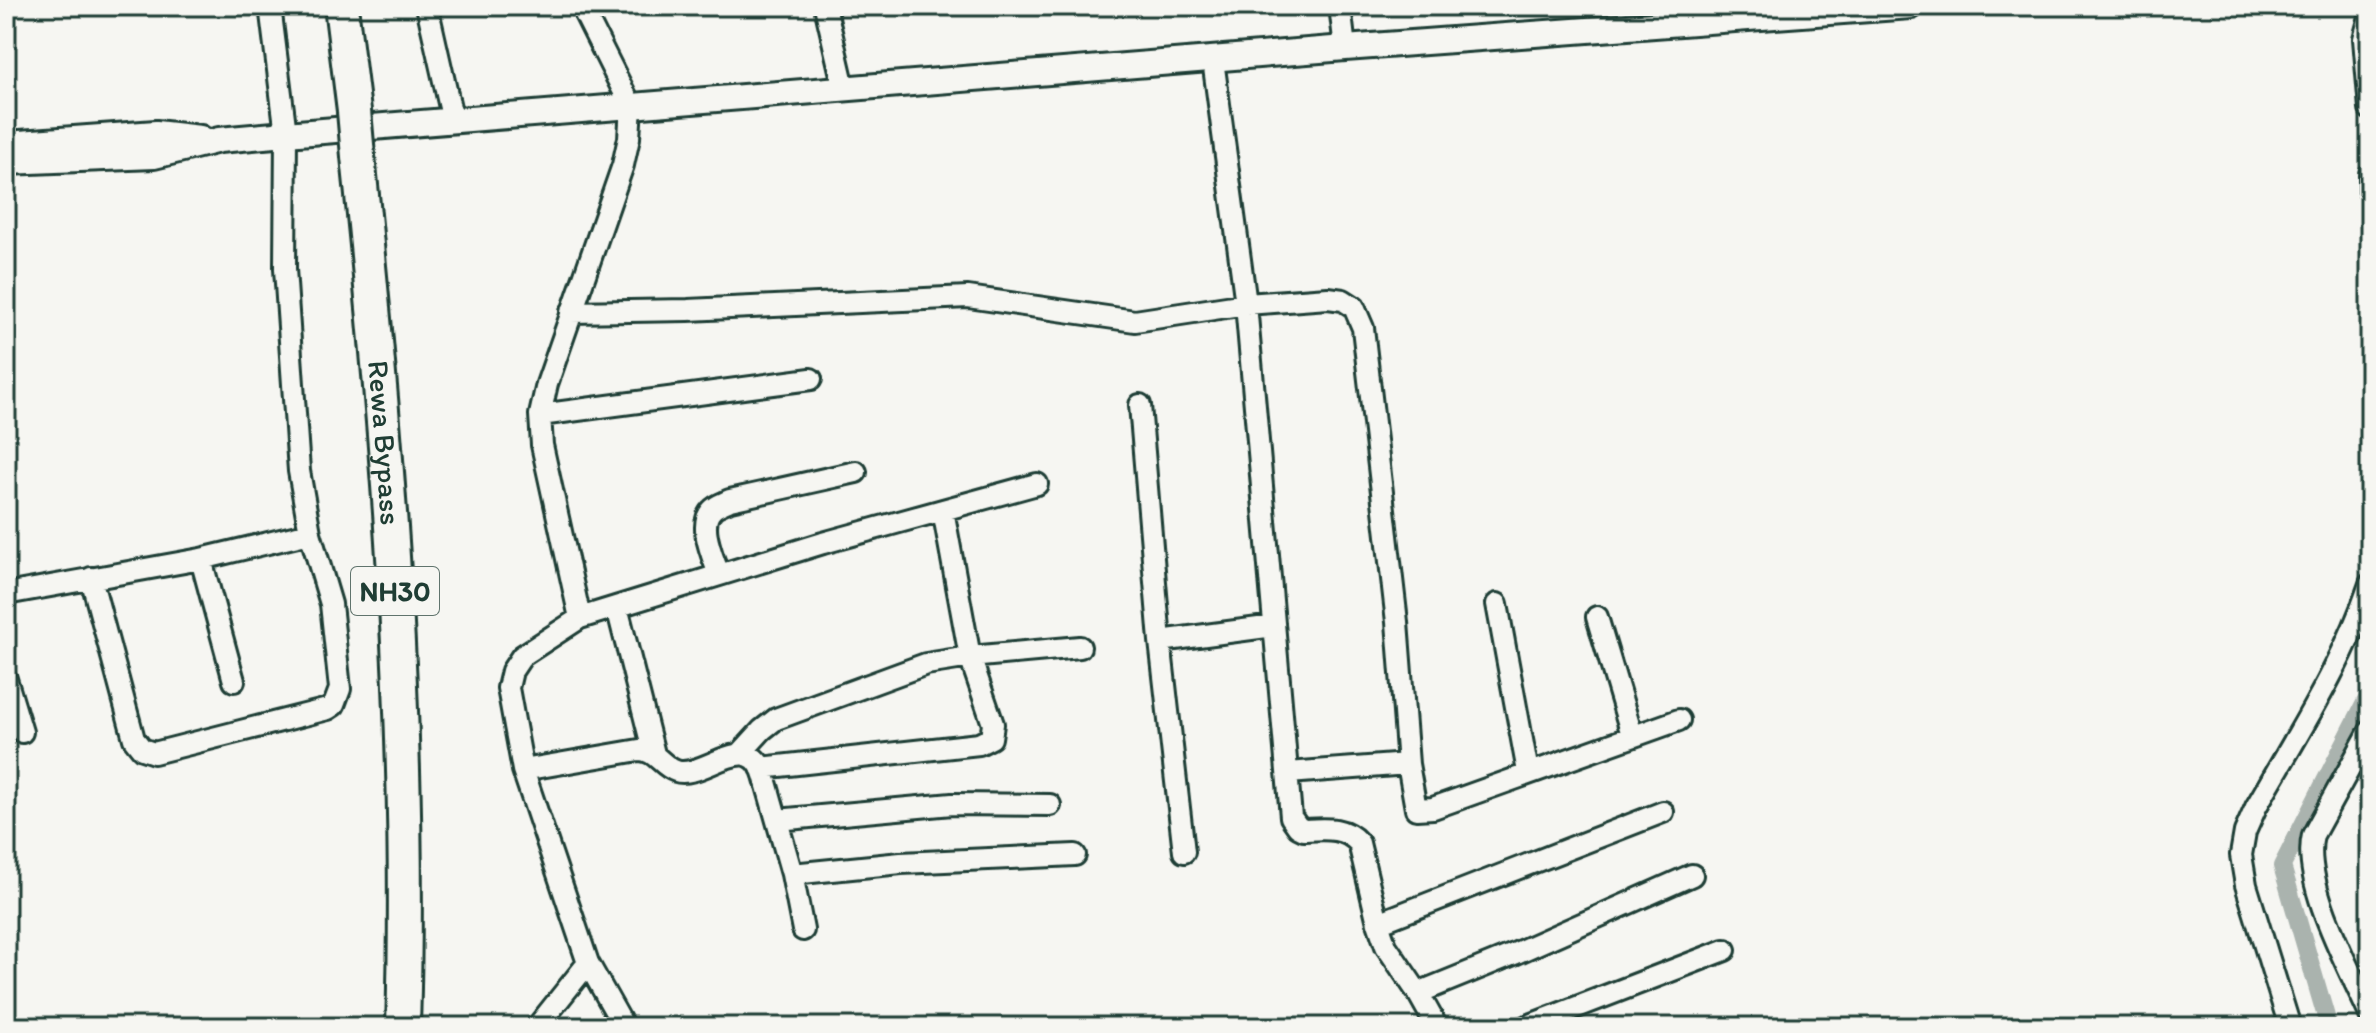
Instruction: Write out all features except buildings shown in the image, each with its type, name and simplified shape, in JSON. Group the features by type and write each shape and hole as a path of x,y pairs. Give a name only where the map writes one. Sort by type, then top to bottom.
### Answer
{"highway":[{"name":"Rewa Bypass","path":"341,6 354,111 392,518 406,813 403,1027"}],"street":[{"path":"91,578 134,739 142,749 154,753 334,705 340,689 331,604 310,533 299,471 285,269 286,134 270,6"},
{"path":"427,6 453,121"},
{"path":"580,618 542,445 540,415 547,384 623,165 631,106 581,6"},
{"path":"825,6 844,88"},
{"path":"1340,6 1345,48"},
{"path":"6,162 154,156 219,140 286,134 1345,48 1911,6"},
{"path":"2370,17 2364,39 2370,109"},
{"path":"1213,60 1246,304 1291,817 1304,830 1339,830 1359,843 1386,946 1437,1027"},
{"path":"6,144 156,133 219,140"},
{"path":"2370,174 2370,193"},
{"path":"571,312 688,310 968,297 1135,321 1246,304 1328,298 1343,300 1354,307 1360,316 1369,368 1397,622 1413,805 1420,811 1679,720"},
{"path":"540,415 811,379"},
{"path":"1140,405 1160,641 1184,852"},
{"path":"719,575 707,532 708,516 713,508 730,500 856,472"},
{"path":"624,1027 588,963 523,770 508,688 512,671 522,656 580,618 1037,484"},
{"path":"761,768 979,744 991,738 993,724 970,657 943,510"},
{"path":"6,594 201,559 310,533"},
{"path":"201,559 234,681"},
{"path":"2290,1027 2246,885 2241,855 2245,832 2336,664 2370,584"},
{"path":"1497,604 1528,772"},
{"path":"617,607 654,754"},
{"path":"1597,617 1632,735"},
{"path":"1160,641 1274,626"},
{"path":"523,770 647,750 669,767 686,773 741,753 762,730 790,713 926,664 1080,647"},
{"path":"6,679 22,732"},
{"path":"2370,731 2313,835 2309,849 2310,866 2324,909 2370,1015"},
{"path":"741,753 761,768 792,874 803,930"},
{"path":"1288,773 1408,764"},
{"path":"777,820 952,804 1050,805"},
{"path":"1378,923 1663,812"},
{"path":"792,874 932,861 1075,855"},
{"path":"1418,993 1692,875"},
{"path":"1525,1027 1725,950"},
{"path":"537,1027 588,963"}],"waterway":[{"path":"2329,1027 2282,866 2370,693"}]}
